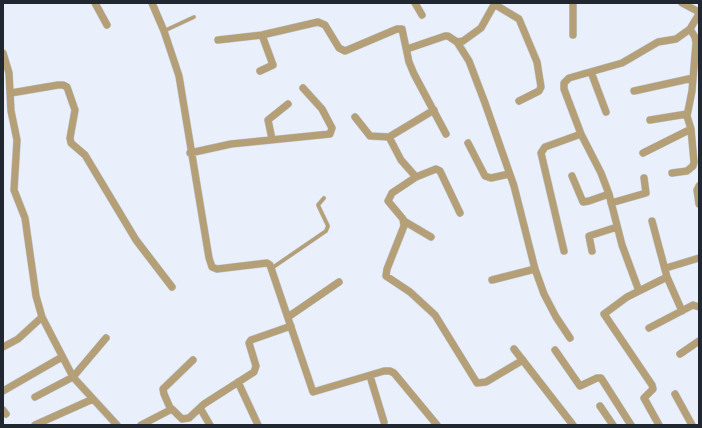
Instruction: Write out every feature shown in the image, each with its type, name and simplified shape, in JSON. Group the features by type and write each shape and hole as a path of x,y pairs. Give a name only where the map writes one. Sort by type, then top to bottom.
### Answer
{"street":[{"path":"95,3 107,25"},
{"path":"152,3 164,31 179,76 190,153 209,258 212,267 217,269 267,263 272,268 313,392 384,371 394,373 437,425"},
{"path":"415,3 422,15"},
{"path":"458,42 466,39 481,28 494,3 519,19 537,62 541,87 540,91 519,101"},
{"path":"573,3 573,35"},
{"path":"639,291 622,245 609,194 581,134 563,85 565,80 622,63 658,42 676,39 690,29 699,13 682,3"},
{"path":"218,40 262,35 318,22 325,25 339,48 345,52 371,39 400,29 404,32 414,74 446,134"},
{"path":"672,173 687,171 693,166 691,130 687,114 693,78 696,39 690,29"},
{"path":"260,71 272,65 262,35"},
{"path":"407,49 444,36 448,36 458,42 469,62 485,103 509,174 536,269 550,307 570,338"},
{"path":"4,57 10,73 11,111 17,140 14,190 25,218 36,296 42,317 72,377 117,425"},
{"path":"590,72 606,112"},
{"path":"634,92 693,78"},
{"path":"11,93 58,85 67,87 75,110 70,138 71,143 85,155 136,240 172,287"},
{"path":"190,153 231,144 327,135 331,133 331,126 322,109 303,88"},
{"path":"272,139 268,120 288,104"},
{"path":"355,117 370,136 389,137 434,110"},
{"path":"650,120 687,114"},
{"path":"643,153 691,130"},
{"path":"564,251 541,153 545,147 581,134"},
{"path":"389,137 401,160 416,177"},
{"path":"468,143 485,176 491,178 509,174"},
{"path":"431,237 404,221 390,205 388,198 392,193 416,177 434,169 438,170 460,213"},
{"path":"572,176 583,202 609,194"},
{"path":"611,203 646,193 644,178"},
{"path":"699,186 696,190 699,204"},
{"path":"404,221 404,226 387,269 386,276 410,292 435,315 477,383 486,382 524,360"},
{"path":"652,221 668,278 682,311"},
{"path":"592,251 589,236 617,227"},
{"path":"666,268 699,258"},
{"path":"492,280 536,269"},
{"path":"659,425 644,398 652,389 652,385 604,316 604,312 639,291 668,278"},
{"path":"288,317 339,282"},
{"path":"649,328 693,305 699,307"},
{"path":"3,347 18,339 42,317"},
{"path":"193,360 163,389 171,410 174,410 184,420 189,418 200,408 238,382 252,374 256,369 249,343 250,340 291,326"},
{"path":"35,397 72,377 106,338"},
{"path":"680,354 699,341"},
{"path":"514,349 573,425"},
{"path":"555,350 580,386 601,378 631,425"},
{"path":"3,391 62,357"},
{"path":"370,376 384,422"},
{"path":"238,382 258,425"},
{"path":"675,394 692,425"},
{"path":"35,425 93,399"},
{"path":"600,406 613,425"},
{"path":"200,408 210,425"},
{"path":"141,425 171,410"}],"lane":[{"path":"164,31 194,17"},
{"path":"272,268 326,231 328,226 318,205 324,198"}]}
